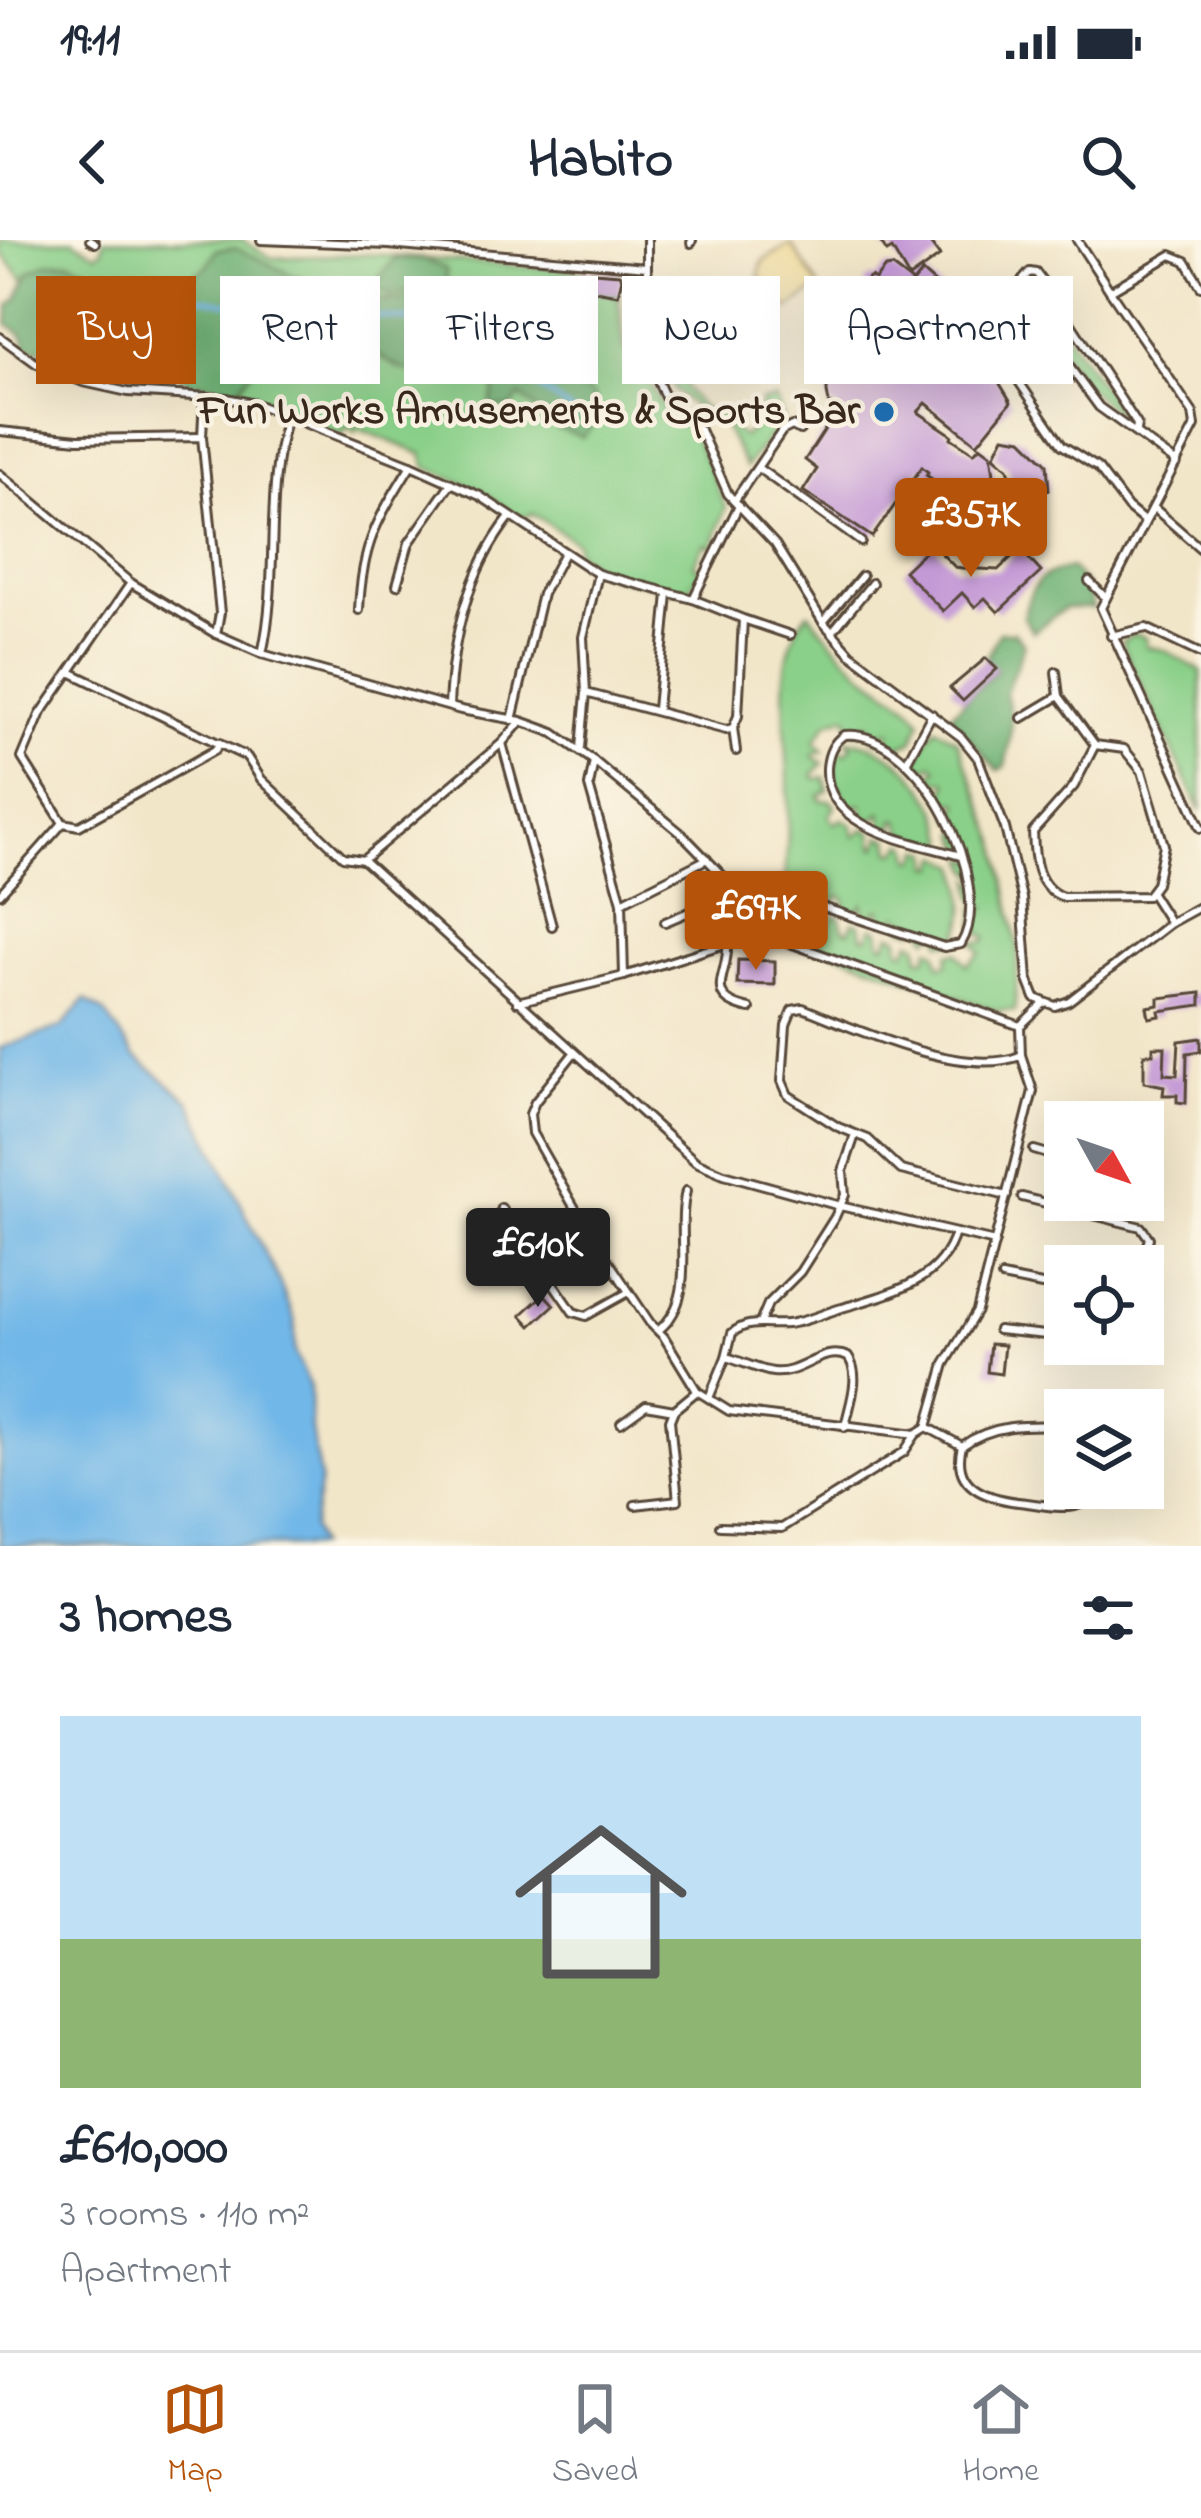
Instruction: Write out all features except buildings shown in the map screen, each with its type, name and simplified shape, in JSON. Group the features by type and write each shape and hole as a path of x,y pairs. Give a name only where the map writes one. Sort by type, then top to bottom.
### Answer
{"lane":[{"path":"261,240 467,250 647,267"},
{"path":"467,240 467,250"},
{"path":"647,240 647,357 665,397 700,430 737,503 775,544 823,622 851,654 962,737 986,776 1005,828 1022,898 1030,990 1043,1004"},
{"path":"1076,240 1193,413 1193,432 1178,464 1101,608 1201,828"},
{"path":"1110,291 1172,255 1186,261 1201,287"},
{"path":"1136,431 1137,424 1046,286 1030,272 1016,294 1099,407 1178,464"},
{"path":"0,337 37,364 95,385 256,404 480,496 598,574 693,599 790,635"},
{"path":"1021,384 1062,445 1098,468 1144,521"},
{"path":"204,397 202,437 218,596 216,634"},
{"path":"262,654 274,580 274,511 287,417"},
{"path":"693,599 758,468 787,427 800,430"},
{"path":"0,431 78,439 202,437"},
{"path":"359,610 363,558 411,465"},
{"path":"758,468 862,542"},
{"path":"0,474 131,583 216,634 262,654 554,733 594,761 741,890 787,941 1020,1026"},
{"path":"397,585 409,543 452,483"},
{"path":"1153,507 1201,549"},
{"path":"449,706 470,583 510,517"},
{"path":"363,860 502,743 517,721 542,594 564,552"},
{"path":"581,751 586,692 583,638 598,574"},
{"path":"823,622 862,576"},
{"path":"1088,581 1106,598"},
{"path":"131,583 40,715 22,758 63,823 70,826 85,823 215,750 220,742"},
{"path":"832,632 872,583"},
{"path":"657,709 668,594"},
{"path":"736,751 743,619"},
{"path":"1111,636 1146,628 1201,654"},
{"path":"70,672 247,757 261,779 343,857 363,860 696,1162 840,1207 995,1242"},
{"path":"1056,672 1059,696 1095,745 1124,748 1142,771 1164,845 1151,893 1142,898 1085,900 1052,894 1041,881 1033,832 1075,786 1095,745"},
{"path":"586,692 726,730 734,728"},
{"path":"1022,718 1059,696"},
{"path":"907,761 932,714"},
{"path":"518,1002 624,976 772,929 798,903 817,903 944,946 964,948 969,905 961,856 932,792 888,746 867,737 844,735 830,752 828,780 843,810 857,821 961,856"},
{"path":"502,743 552,926"},
{"path":"594,761 589,786 622,902 624,976"},
{"path":"0,894 63,823"},
{"path":"622,902 706,859"},
{"path":"665,922 741,890"},
{"path":"1151,893 1171,922"},
{"path":"1020,1026 1043,1004 1069,1001 1171,922 1200,910"},
{"path":"728,944 718,980 724,997 734,1006 750,1009"},
{"path":"1007,1196 901,1170 868,1139 811,1111 785,1090 782,1081 786,1025 792,1010 803,1008 905,1047 1001,1061 1022,1055"},
{"path":"720,1526 782,1528 904,1452 928,1426 945,1364 976,1311 1033,1091 1022,1055 1020,1026"},
{"path":"574,1053 535,1102 530,1123 585,1226 697,1391 729,1411 916,1434"},
{"path":"760,1323 772,1298 813,1254 840,1207 845,1195 843,1171 855,1134"},
{"path":"1034,1150 1044,1153"},
{"path":"659,1330 676,1313 682,1297 680,1214 686,1191"},
{"path":"1022,1197 1141,1227 1148,1238 1146,1245"},
{"path":"501,1208 573,1312 586,1316 629,1292"},
{"path":"709,1398 734,1329 760,1323 790,1324 898,1290 935,1268 955,1233"},
{"path":"1002,1277 1042,1285"},
{"path":"998,1330 1044,1335"},
{"path":"726,1357 778,1373 830,1353 848,1357 855,1378 844,1427"},
{"path":"635,1505 678,1500 670,1420 674,1410 697,1391"},
{"path":"621,1423 646,1405 674,1410"},
{"path":"928,1426 962,1446"},
{"path":"962,1446 1001,1427 1044,1426"},
{"path":"962,1446 962,1470 978,1494 1044,1505"}],"green space":[{"path":"0,240 73,240 97,254 103,240 242,240 272,258 368,254 581,271 582,276 404,276 404,300 380,300 380,276 289,276 248,254 227,250 216,250 207,267 194,276 156,272 103,276 70,261 48,263 26,282 0,251"},
{"path":"236,248 295,276 220,276 220,384 242,384 238,390 196,383 194,276 207,267 216,250"},
{"path":"394,259 425,260 446,269 446,276 404,276 404,293 391,296 380,290 380,278"},
{"path":"70,261 103,276 36,276 36,349 27,347 22,334 8,324 9,305 17,299 29,272 48,263"},
{"path":"156,272 179,276 103,276"},
{"path":"598,291 618,295 622,384 651,384 664,408 693,433 726,507 712,547 705,544 694,564 701,571 687,591 611,576 576,552 576,542 533,514 520,518 482,491 426,467 422,454 357,428 355,433 348,426 342,435 238,390 242,384 380,384 380,357 404,369 404,384 489,384 495,388 490,407 520,395 558,429 577,386 570,384 598,384"},
{"path":"380,300 404,300 401,369 380,356"},
{"path":"1073,344 1121,415 1093,393 1073,367"},
{"path":"489,384 577,386 593,395 597,420 583,437 558,429 521,396 510,408 490,407 495,388"},
{"path":"672,384 684,384 702,408 719,413 742,437 757,426 761,402 776,399 783,419 746,467 725,428"},
{"path":"1071,568 1085,584 1093,608 1065,608 1033,632 1023,617 1034,588 1050,574"},
{"path":"808,612 852,662 921,721 912,741 898,747 889,742 891,732 886,730 882,741 873,738 870,724 863,733 851,729 847,716 828,722 815,741 824,751 815,753 823,763 813,775 824,777 828,790 820,800 831,801 835,807 829,816 835,824 842,819 852,824 854,837 864,829 872,832 874,847 881,836 890,839 892,852 904,843 910,846 912,859 918,859 922,849 931,852 931,866 937,866 940,856 959,865 965,917 952,943 941,942 940,930 928,938 921,924 914,931 904,928 902,917 897,916 892,924 882,921 881,910 874,918 864,915 863,904 856,912 846,910 844,897 832,904 825,901 825,889 819,889 815,900 805,898 805,890 800,890 798,900 783,905 788,814 785,672 789,650"},
{"path":"999,632 1014,632 1024,644 1005,695 1010,740 1005,767 998,771 950,715 997,670 986,658"},
{"path":"1135,634 1146,638 1146,646 1164,650 1201,671 1201,811 1125,650 1122,641"},
{"path":"936,728 957,740 998,844 1018,948 1015,1011 994,1010 789,931 789,918 803,910 812,938 820,939 822,923 830,924 834,915 840,917 843,930 849,931 853,922 860,924 862,937 868,937 872,927 879,930 881,943 886,944 891,934 899,937 900,950 906,951 911,941 918,944 920,958 926,958 930,948 936,951 940,965 947,964 949,953 957,952 967,965 981,952 972,941 985,942 987,937 975,930 975,908 983,912 986,907 974,897 972,879 979,885 983,880 970,869 967,858 977,861 980,855 964,847 958,834 968,828 952,819 949,811 959,808 959,802 940,794 947,781 929,777 937,769 933,764 927,768 917,765"},
{"path":"847,740 883,751 913,775 936,807 948,843 942,846 903,832 900,820 895,820 894,829 883,826 881,813 870,822 865,820 862,805 856,805 853,813 834,779 838,747 845,754 852,746"}],"sand":[{"path":"791,244 812,276 804,276 804,298 788,309 780,300 780,276 759,275 763,261"}],"water":[{"path":"85,1000 105,1013 135,1056 190,1101 278,1279 295,1320 295,1352 310,1387 320,1480 312,1528 318,1546 0,1546 0,1048 62,1027"}],"waterway":[{"path":"196,297 428,323 469,337 578,416"}],"place":[{"name":"Fun Works Amusements & Sports Bar","path":"884,412"}]}
